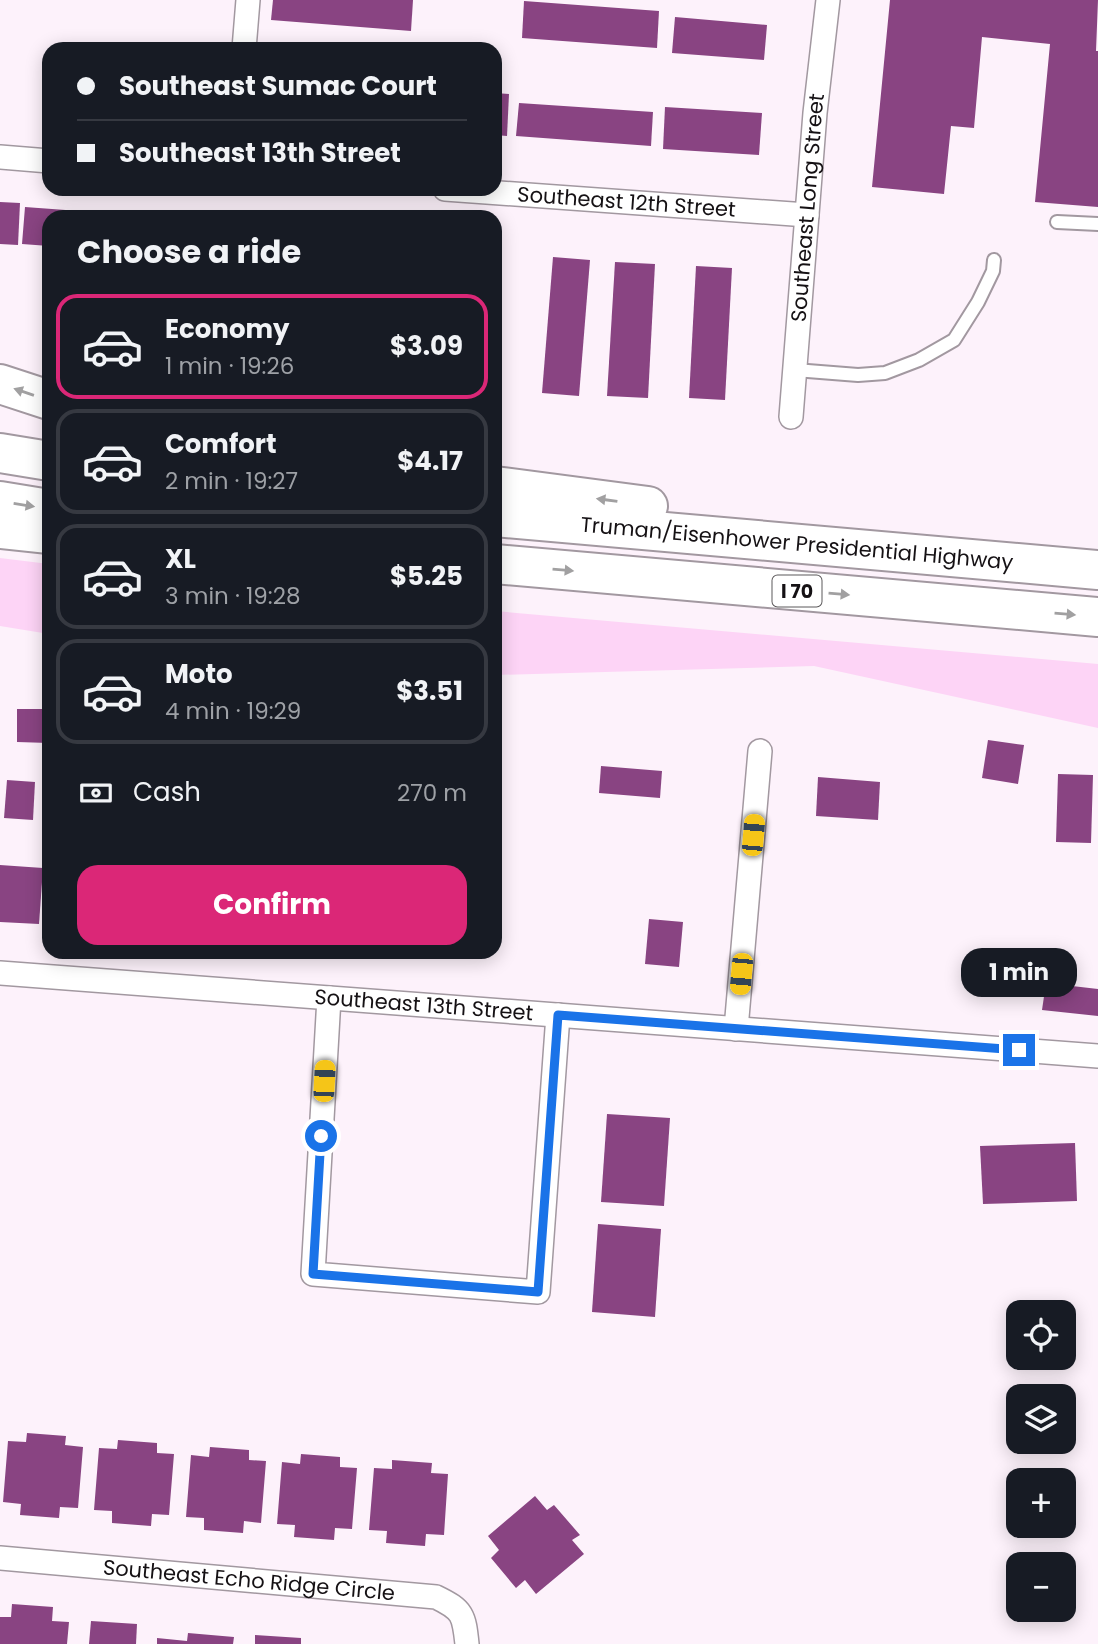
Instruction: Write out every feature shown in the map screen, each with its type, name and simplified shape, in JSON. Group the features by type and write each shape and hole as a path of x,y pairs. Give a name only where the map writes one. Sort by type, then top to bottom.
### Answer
{"highway":[{"path":"0,384 42,398"},
{"path":"0,453 42,460"},
{"path":"502,487 710,515 891,552"},
{"path":"0,501 42,508"},
{"name":"Truman/Eisenhower Presidential Highway","path":"502,518 1098,570"},
{"path":"0,529 42,533"},
{"name":"I 70","path":"502,565 1098,617"}],"street":[{"path":"245,42 248,0"},
{"name":"Southeast Long Street","path":"791,416 815,113 828,0"},
{"path":"0,157 42,160"},
{"name":"Southeast 12th Street","path":"502,193 807,215"},
{"path":"736,1029 760,751"},
{"name":"Southeast 13th Street","path":"0,973 1098,1056"},
{"path":"329,998 313,1274 538,1292 558,1015"},
{"name":"Southeast Echo Ridge Circle","path":"0,1558 436,1597 456,1607 465,1625 467,1644"}],"lane":[{"path":"1057,222 1098,224"},
{"path":"795,370 885,373 919,360 954,340 978,302 993,271 994,260"}],"shaded area":[{"path":"0,558 42,563 42,633 0,626"},
{"path":"502,612 1098,664 1098,728 814,666 502,675"}],"building":[{"path":"273,0 413,0 411,31 271,20"},
{"path":"890,0 1098,0 1098,207 1035,202 1050,44 982,37 974,128 951,126 944,194 872,187"},
{"path":"524,1 659,11 657,48 522,38"},
{"path":"675,17 767,25 764,60 672,53"},
{"path":"502,94 509,94 507,136 502,136"},
{"path":"519,103 653,112 651,146 516,136"},
{"path":"665,107 762,113 759,155 663,149"},
{"path":"0,202 20,203 18,245 0,244"},
{"path":"25,207 66,210 42,210 42,245 22,244"},
{"path":"553,257 590,260 579,396 542,393"},
{"path":"615,262 655,264 648,398 607,396"},
{"path":"696,266 732,268 725,400 689,398"},
{"path":"17,709 42,709 42,743 17,742"},
{"path":"988,740 1024,745 1018,784 982,778"},
{"path":"601,766 662,771 660,798 599,793"},
{"path":"1058,774 1093,775 1091,843 1056,842"},
{"path":"818,777 880,782 878,820 816,816"},
{"path":"7,780 35,782 33,820 4,818"},
{"path":"0,865 42,868 39,924 0,922"},
{"path":"649,919 683,922 679,967 645,964"},
{"path":"1046,983 1098,989 1098,1016 1042,1010"},
{"path":"607,1114 670,1118 664,1206 601,1202"},
{"path":"1075,1143 1077,1201 983,1204 980,1146"},
{"path":"598,1224 661,1229 655,1317 592,1312"},
{"path":"27,1433 66,1436 65,1445 83,1447 78,1508 60,1507 59,1518 20,1515 21,1504 3,1502 8,1441 26,1442"},
{"path":"118,1440 157,1443 157,1453 174,1454 169,1515 152,1514 151,1526 112,1523 112,1511 94,1510 99,1448 117,1449"},
{"path":"210,1447 249,1450 249,1460 266,1461 261,1523 244,1521 243,1533 204,1530 204,1518 186,1517 191,1455 209,1457"},
{"path":"301,1454 340,1457 340,1467 357,1468 352,1529 335,1528 334,1540 294,1537 295,1525 277,1524 282,1462 300,1464"},
{"path":"392,1460 432,1463 431,1473 448,1474 444,1535 426,1534 425,1546 386,1543 387,1531 369,1530 374,1468 392,1469"},
{"path":"535,1496 547,1510 554,1505 580,1535 572,1540 584,1554 536,1594 525,1580 516,1588 491,1558 499,1550 488,1536"},
{"path":"12,1604 53,1607 52,1621 69,1622 67,1644 0,1644 0,1617 11,1617"},
{"path":"91,1621 137,1624 136,1644 89,1644"},
{"path":"188,1633 234,1637 233,1644 157,1644 157,1638 187,1641"},
{"path":"255,1635 301,1638 301,1644 255,1644"}],"route":[{"path":"321,1136 313,1274 538,1292 558,1015 1019,1050"}]}
